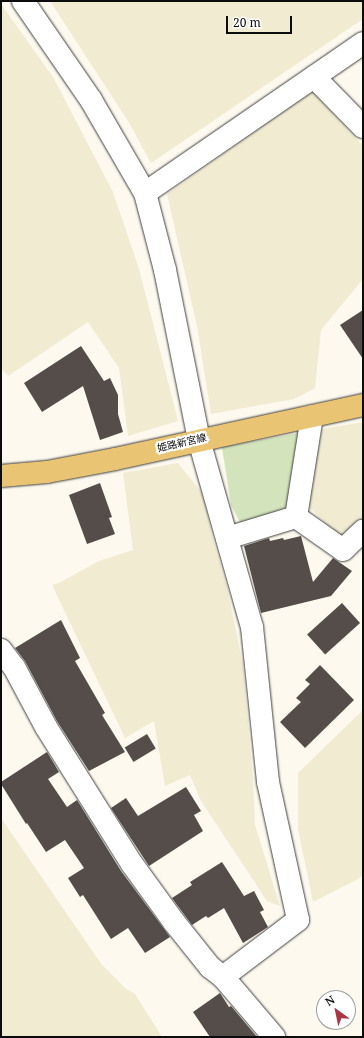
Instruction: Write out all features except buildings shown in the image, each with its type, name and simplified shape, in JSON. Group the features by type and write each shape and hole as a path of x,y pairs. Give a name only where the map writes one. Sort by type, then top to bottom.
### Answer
{"main road":[{"name":"姫路新宮線","path":"1,476 46,472 363,405"}],"street":[{"path":"23,1 91,100 145,193 165,270 199,440 252,627 268,782 298,920 222,977"},
{"path":"145,193 363,43"},
{"path":"314,77 363,127"},
{"path":"296,517 312,416"},
{"path":"227,538 296,517"},
{"path":"296,517 344,550 363,531"},
{"path":"1,650 14,667 46,727 132,864 205,962 222,977 274,1037"}],"shaded area":[{"path":"50,1 363,1 363,19 151,163 128,121"},
{"path":"1,4 53,77 113,192 139,269 178,421 128,436 119,368 88,322 8,376 1,368"},
{"path":"312,91 363,146 363,279 321,330 315,388 294,399 211,414 197,326 167,194"},
{"path":"363,422 363,522 343,541 308,506 307,492 322,429"},
{"path":"178,463 203,494 213,539 227,587 243,665 253,779 255,825 280,906 267,901 201,801 190,775 165,786 154,721 125,738 52,585 59,583 99,561 133,550 123,473"},
{"path":"363,710 363,875 313,902 298,829 298,773"},
{"path":"1,818 102,965 125,988 135,994 162,1037 1,1037"}],"green space":[{"path":"304,432 288,512 242,526 231,505 222,447"}]}
